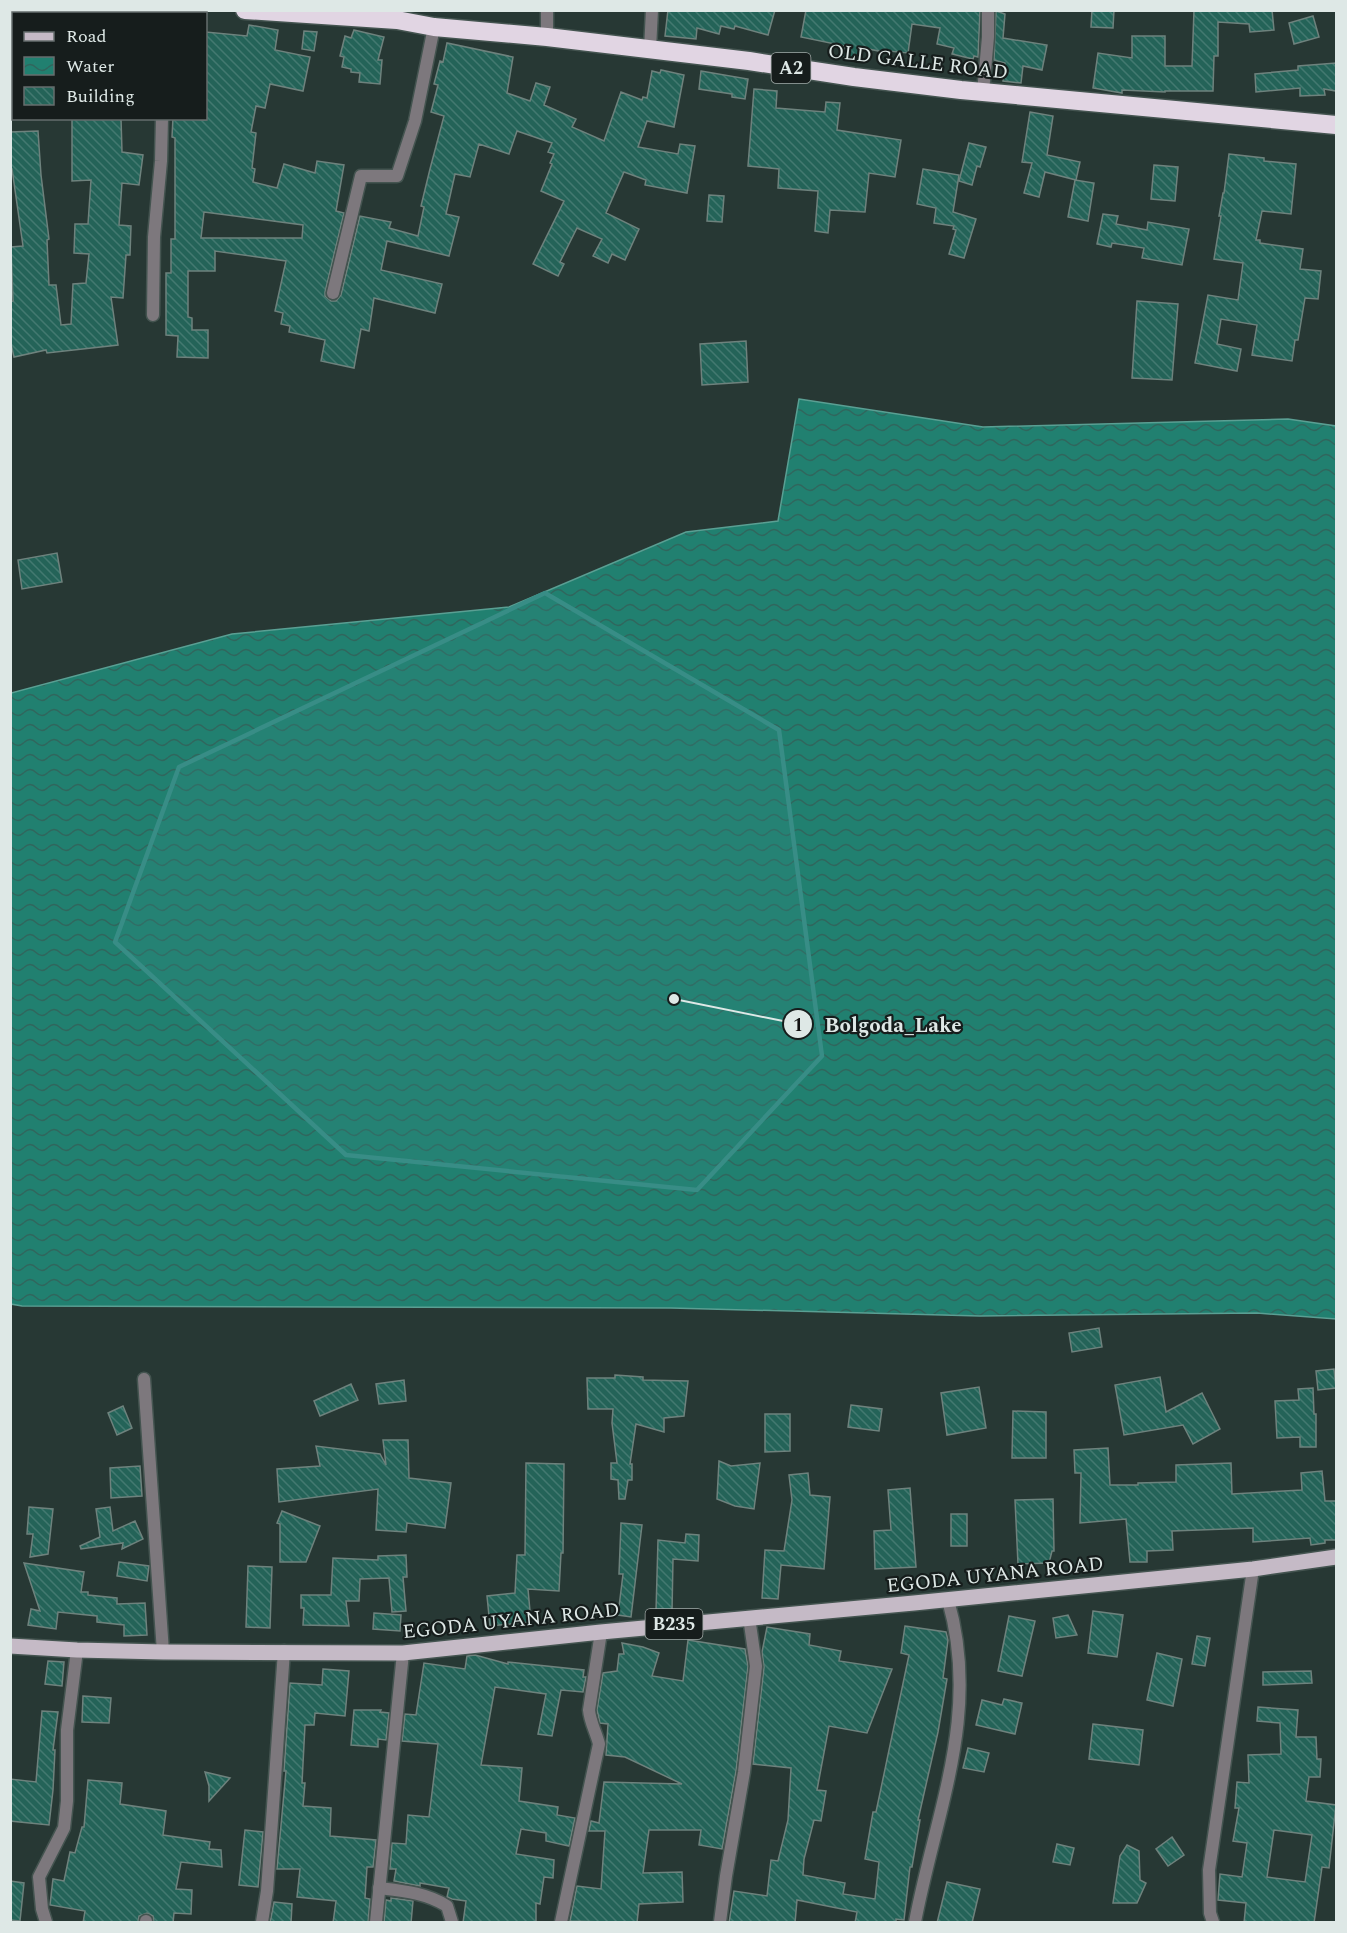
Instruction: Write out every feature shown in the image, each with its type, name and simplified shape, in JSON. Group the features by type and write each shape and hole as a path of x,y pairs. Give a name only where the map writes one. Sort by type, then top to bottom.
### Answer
{"highway":[{"name":"OLD GALLE ROAD","path":"245,10 397,20 434,27 547,36 983,92 1336,125"}],"main road":[{"name":"EGODA UYANA ROAD","path":"10,1646 163,1652 403,1653 1253,1569 1336,1557"}],"street":[{"path":"547,10 547,36"},
{"path":"650,49 652,10"},
{"path":"983,92 988,10"},
{"path":"333,293 361,176 397,176 415,121 434,27"},
{"path":"153,315 154,237 161,161 162,120"},
{"path":"144,1379 163,1652"},
{"path":"1213,1923 1210,1913 1209,1870 1253,1569"},
{"path":"915,1923 954,1754 960,1716 960,1660 956,1628 948,1600"},
{"path":"720,1923 744,1772 756,1666 749,1617"},
{"path":"561,1923 599,1744 590,1721 589,1710 601,1632"},
{"path":"46,1923 42,1909 39,1877 64,1828 67,1800 67,1730 77,1650"},
{"path":"262,1923 267,1891 284,1651"},
{"path":"376,1923 403,1653"},
{"path":"379,1888 433,1897 447,1906 452,1923"}],"highlighted area":[{"path":"545,593 779,730 822,1056 697,1190 346,1155 115,942 179,767"}],"water":[{"path":"799,399 983,427 1288,419 1336,426 1336,1319 1257,1313 980,1316 671,1308 22,1306 11,1304 11,693 232,634 509,607 686,532 778,521"}],"building":[{"path":"668,10 775,10 768,35 735,26 734,29 721,26 719,34 697,28 696,39 665,36"},
{"path":"806,10 980,10 978,57 974,56 973,59 952,54 954,48 937,44 940,28 912,24 908,53 889,51 889,53 863,48 861,60 843,57 845,46 801,37"},
{"path":"1092,10 1114,10 1113,28 1091,27"},
{"path":"1194,10 1272,10 1274,30 1250,32 1249,24 1218,22 1218,56 1214,56 1213,91 1122,90 1122,93 1093,88 1098,53 1132,58 1132,36 1165,36 1165,66 1192,66"},
{"path":"996,11 1005,14 1003,38 1047,45 1042,70 1023,66 1021,83 1003,81 1005,63 994,60"},
{"path":"1313,16 1319,37 1294,44 1289,23"},
{"path":"249,25 278,30 275,50 310,57 303,91 270,84 265,108 256,106 251,132 256,133 252,168 255,169 253,182 277,188 284,164 315,173 317,161 344,165 336,211 344,213 325,292 325,296 331,301 336,301 341,295 360,216 391,222 389,228 418,236 424,207 421,206 444,116 431,112 438,85 434,84 440,61 443,62 447,43 513,57 507,93 530,101 536,83 550,87 544,105 576,119 572,127 604,141 621,92 642,100 643,97 647,98 652,71 660,73 661,70 684,75 674,127 647,121 638,147 678,154 680,144 695,146 687,193 645,185 646,180 624,172 606,213 639,229 625,260 612,254 608,263 593,256 602,239 577,228 560,262 564,264 558,276 533,264 564,201 541,191 552,164 550,163 554,154 548,152 552,143 517,131 509,154 479,144 470,177 455,174 446,214 459,217 449,256 387,241 381,270 442,284 435,313 374,298 369,331 361,329 354,368 321,361 325,340 289,332 290,326 281,324 283,313 275,311 286,261 215,251 215,271 188,271 188,317 192,318 192,330 208,330 208,358 177,357 178,336 166,335 166,273 171,273 171,239 175,239 173,120 207,120 207,32 247,36","holes":["204,212 303,225 302,238 201,238"]},
{"path":"354,30 384,37 378,60 382,60 380,84 359,82 360,73 351,72 351,69 342,67 344,57 340,56 345,36 351,38"},
{"path":"304,31 317,32 314,51 302,49"},
{"path":"1336,63 1336,91 1324,89 1325,95 1300,96 1300,88 1256,92 1255,74 1298,70 1298,66"},
{"path":"701,71 748,79 745,99 732,97 732,94 699,89"},
{"path":"754,89 777,91 776,108 825,112 826,102 840,103 837,130 901,140 895,177 869,173 865,212 830,210 828,233 815,231 818,191 778,188 779,169 748,166"},
{"path":"1030,112 1053,116 1047,155 1080,162 1076,180 1045,172 1039,197 1024,193 1032,163 1022,162"},
{"path":"72,120 121,120 122,152 143,155 139,185 122,183 119,225 131,226 130,255 126,255 123,298 111,297 118,345 47,353 46,350 14,357 10,340 10,302 13,301 11,247 23,246 12,169 10,169 10,132 38,131 49,239 47,240 49,285 56,285 61,325 71,324 73,284 86,283 89,254 74,253 75,224 88,224 91,180 72,181"},
{"path":"969,143 986,147 980,167 977,166 972,185 959,181"},
{"path":"1229,154 1296,164 1291,214 1262,211 1256,240 1260,240 1260,243 1303,249 1300,269 1321,271 1318,299 1305,298 1292,361 1252,355 1257,325 1221,319 1217,344 1241,349 1237,371 1195,363 1208,295 1238,300 1243,263 1214,259"},
{"path":"1154,165 1178,167 1175,201 1151,199"},
{"path":"923,169 959,175 953,212 976,219 964,258 949,254 956,230 953,229 954,226 934,223 936,208 917,204"},
{"path":"1075,180 1094,183 1088,221 1068,217"},
{"path":"709,195 724,196 722,222 707,221"},
{"path":"1103,214 1118,216 1116,224 1147,230 1148,222 1189,229 1182,265 1142,258 1144,248 1112,243 1111,247 1097,244"},
{"path":"1137,301 1178,304 1172,380 1132,378"},
{"path":"746,341 748,382 702,385 700,344"},
{"path":"57,553 62,582 22,589 18,560"},
{"path":"1099,1328 1102,1347 1072,1352 1069,1333"},
{"path":"1334,1369 1336,1388 1318,1390 1316,1371"},
{"path":"615,1375 643,1377 643,1380 688,1381 684,1416 664,1418 664,1432 636,1424 630,1464 632,1464 632,1480 628,1480 625,1499 619,1499 618,1480 611,1479 611,1463 617,1463 612,1423 613,1409 588,1409 587,1378 615,1378"},
{"path":"1160,1377 1166,1412 1202,1393 1220,1429 1193,1444 1183,1425 1124,1435 1115,1385"},
{"path":"404,1380 406,1401 379,1404 376,1384"},
{"path":"351,1384 358,1400 320,1416 314,1401"},
{"path":"979,1387 986,1428 947,1435 941,1393"},
{"path":"1313,1388 1316,1447 1300,1447 1300,1437 1277,1438 1275,1401 1299,1400 1298,1389"},
{"path":"851,1405 882,1409 879,1431 848,1427"},
{"path":"123,1406 132,1428 117,1435 108,1413"},
{"path":"1013,1411 1046,1412 1046,1458 1012,1458"},
{"path":"765,1414 790,1414 790,1451 765,1452"},
{"path":"383,1440 408,1440 409,1478 451,1483 445,1528 407,1523 406,1532 376,1530 378,1489 279,1502 277,1469 320,1466 316,1446 380,1454 386,1465"},
{"path":"1108,1448 1110,1485 1176,1482 1176,1465 1231,1463 1232,1494 1302,1490 1301,1473 1322,1471 1325,1501 1336,1501 1336,1540 1325,1540 1325,1543 1311,1545 1310,1538 1253,1542 1253,1528 1172,1531 1173,1550 1147,1551 1147,1562 1130,1562 1126,1519 1080,1523 1081,1473 1075,1473 1074,1450"},
{"path":"719,1461 731,1466 760,1463 754,1509 735,1506 717,1499"},
{"path":"526,1463 564,1464 563,1553 561,1553 559,1591 528,1589 531,1622 490,1626 487,1596 515,1593 517,1555 525,1555"},
{"path":"140,1466 142,1496 111,1498 110,1468"},
{"path":"808,1473 810,1495 830,1497 824,1569 781,1565 778,1599 762,1598 765,1550 784,1551 792,1500 789,1475"},
{"path":"910,1488 916,1567 875,1569 874,1531 891,1530 888,1490"},
{"path":"1053,1499 1054,1551 1052,1551 1049,1563 1018,1564 1015,1500"},
{"path":"29,1507 53,1509 48,1554 30,1557 33,1534 27,1534"},
{"path":"110,1507 113,1531 135,1521 143,1539 122,1549 123,1543 81,1549 80,1546 100,1537 96,1509"},
{"path":"282,1511 320,1526 306,1562 280,1562 280,1524 277,1523"},
{"path":"951,1514 967,1514 967,1546 951,1546"},
{"path":"621,1523 642,1525 631,1617 618,1615 623,1574 619,1574"},
{"path":"686,1534 699,1535 698,1561 673,1559 672,1612 656,1611 658,1540 685,1543"},
{"path":"406,1555 407,1577 403,1577 406,1611 392,1612 389,1578 360,1579 359,1601 346,1601 349,1626 303,1625 304,1608 301,1608 301,1595 331,1595 333,1558 378,1560 378,1556"},
{"path":"119,1562 149,1566 147,1581 117,1576"},
{"path":"24,1563 84,1572 81,1592 88,1592 88,1595 117,1598 117,1604 145,1603 147,1635 124,1636 124,1625 97,1622 97,1616 58,1612 56,1629 28,1625 31,1609 40,1611"},
{"path":"248,1566 272,1567 270,1628 246,1627"},
{"path":"1093,1611 1123,1615 1117,1657 1088,1653"},
{"path":"374,1613 401,1615 400,1631 373,1629"},
{"path":"1068,1615 1077,1635 1056,1638 1053,1618"},
{"path":"1009,1616 1035,1621 1022,1676 998,1671"},
{"path":"905,1626 946,1632 948,1640 943,1678 947,1679 938,1732 918,1820 920,1820 912,1867 910,1867 904,1920 896,1919 896,1923 855,1923 857,1912 797,1900 795,1923 729,1923 734,1891 767,1896 771,1860 778,1861 788,1820 791,1768 753,1764 764,1667 762,1652 767,1627 810,1634 809,1645 841,1651 839,1661 892,1669 867,1733 829,1726 817,1790 826,1791 821,1821 814,1820 804,1859 803,1875 845,1883 843,1894 875,1899 879,1862 865,1859 873,1812 876,1812 909,1655 901,1653"},
{"path":"1197,1636 1210,1638 1205,1666 1192,1664"},
{"path":"688,1640 745,1649 748,1666 736,1771 722,1849 699,1845 701,1830 649,1830 643,1873 682,1872 683,1902 639,1904 637,1923 570,1921 577,1886 601,1889 605,1831 589,1831 591,1821 599,1823 604,1782 682,1784 625,1757 606,1755 608,1724 600,1723 597,1710 603,1673 617,1671 619,1654 624,1654 622,1643 659,1653 652,1676 683,1681"},
{"path":"1157,1653 1182,1659 1173,1706 1147,1700"},
{"path":"475,1655 508,1664 508,1662 584,1670 583,1677 586,1677 583,1692 561,1690 552,1736 538,1734 546,1694 495,1687 481,1765 522,1768 519,1801 558,1807 557,1815 575,1818 569,1846 546,1841 546,1833 521,1829 516,1854 554,1860 553,1878 544,1877 540,1904 536,1903 536,1923 463,1923 466,1901 447,1897 449,1888 394,1881 396,1869 390,1869 392,1843 406,1844 408,1815 429,1817 438,1744 402,1741 405,1714 416,1715 424,1663 465,1669 467,1656"},
{"path":"48,1661 64,1662 62,1686 45,1684"},
{"path":"323,1669 349,1671 345,1716 315,1713 314,1725 305,1725 303,1806 331,1808 330,1836 376,1840 373,1867 367,1867 365,1898 370,1899 368,1923 333,1923 336,1901 297,1897 300,1869 277,1869 286,1771 284,1771 290,1683 322,1685"},
{"path":"1311,1671 1312,1683 1263,1685 1263,1672"},
{"path":"83,1696 111,1698 109,1723 82,1722"},
{"path":"1004,1699 1022,1703 1015,1734 976,1725 982,1700 1002,1705"},
{"path":"1258,1707 1298,1710 1296,1737 1316,1737 1317,1759 1321,1759 1320,1777 1309,1777 1306,1801 1336,1805 1329,1868 1322,1867 1314,1923 1244,1923 1246,1903 1218,1900 1220,1874 1242,1877 1247,1843 1233,1841 1239,1808 1235,1808 1237,1782 1249,1783 1248,1755 1281,1754 1280,1723 1257,1721","holes":["1274,1830 1312,1835 1305,1882 1267,1877"]},
{"path":"354,1710 381,1710 380,1712 389,1713 386,1740 378,1739 378,1747 351,1745"},
{"path":"42,1711 58,1712 53,1750 55,1750 53,1790 49,1825 10,1821 10,1779 36,1782"},
{"path":"1093,1724 1143,1730 1139,1765 1089,1759"},
{"path":"968,1748 989,1753 984,1772 963,1768"},
{"path":"205,1772 230,1778 209,1801 209,1786"},
{"path":"88,1780 122,1783 120,1804 166,1811 163,1835 210,1842 209,1849 221,1850 222,1867 181,1862 176,1889 192,1890 191,1914 174,1913 173,1923 154,1923 153,1916 147,1913 139,1916 138,1923 83,1923 85,1911 50,1905 53,1879 64,1881 70,1852 75,1853 82,1827 84,1827"},
{"path":"245,1830 263,1832 258,1887 239,1885"},
{"path":"1172,1837 1184,1855 1168,1866 1156,1849"},
{"path":"1057,1844 1074,1848 1070,1865 1053,1862"},
{"path":"1127,1845 1139,1851 1140,1880 1146,1883 1137,1903 1113,1903 1120,1856"},
{"path":"10,1881 24,1883 20,1921 10,1920"},
{"path":"947,1882 980,1889 972,1923 937,1923"},
{"path":"391,1898 413,1901 411,1923 384,1923 386,1900 391,1901"},
{"path":"274,1902 292,1904 291,1923 270,1923"}],"place":[{"name":"Bolgoda_Lake","path":"674,999"}]}
